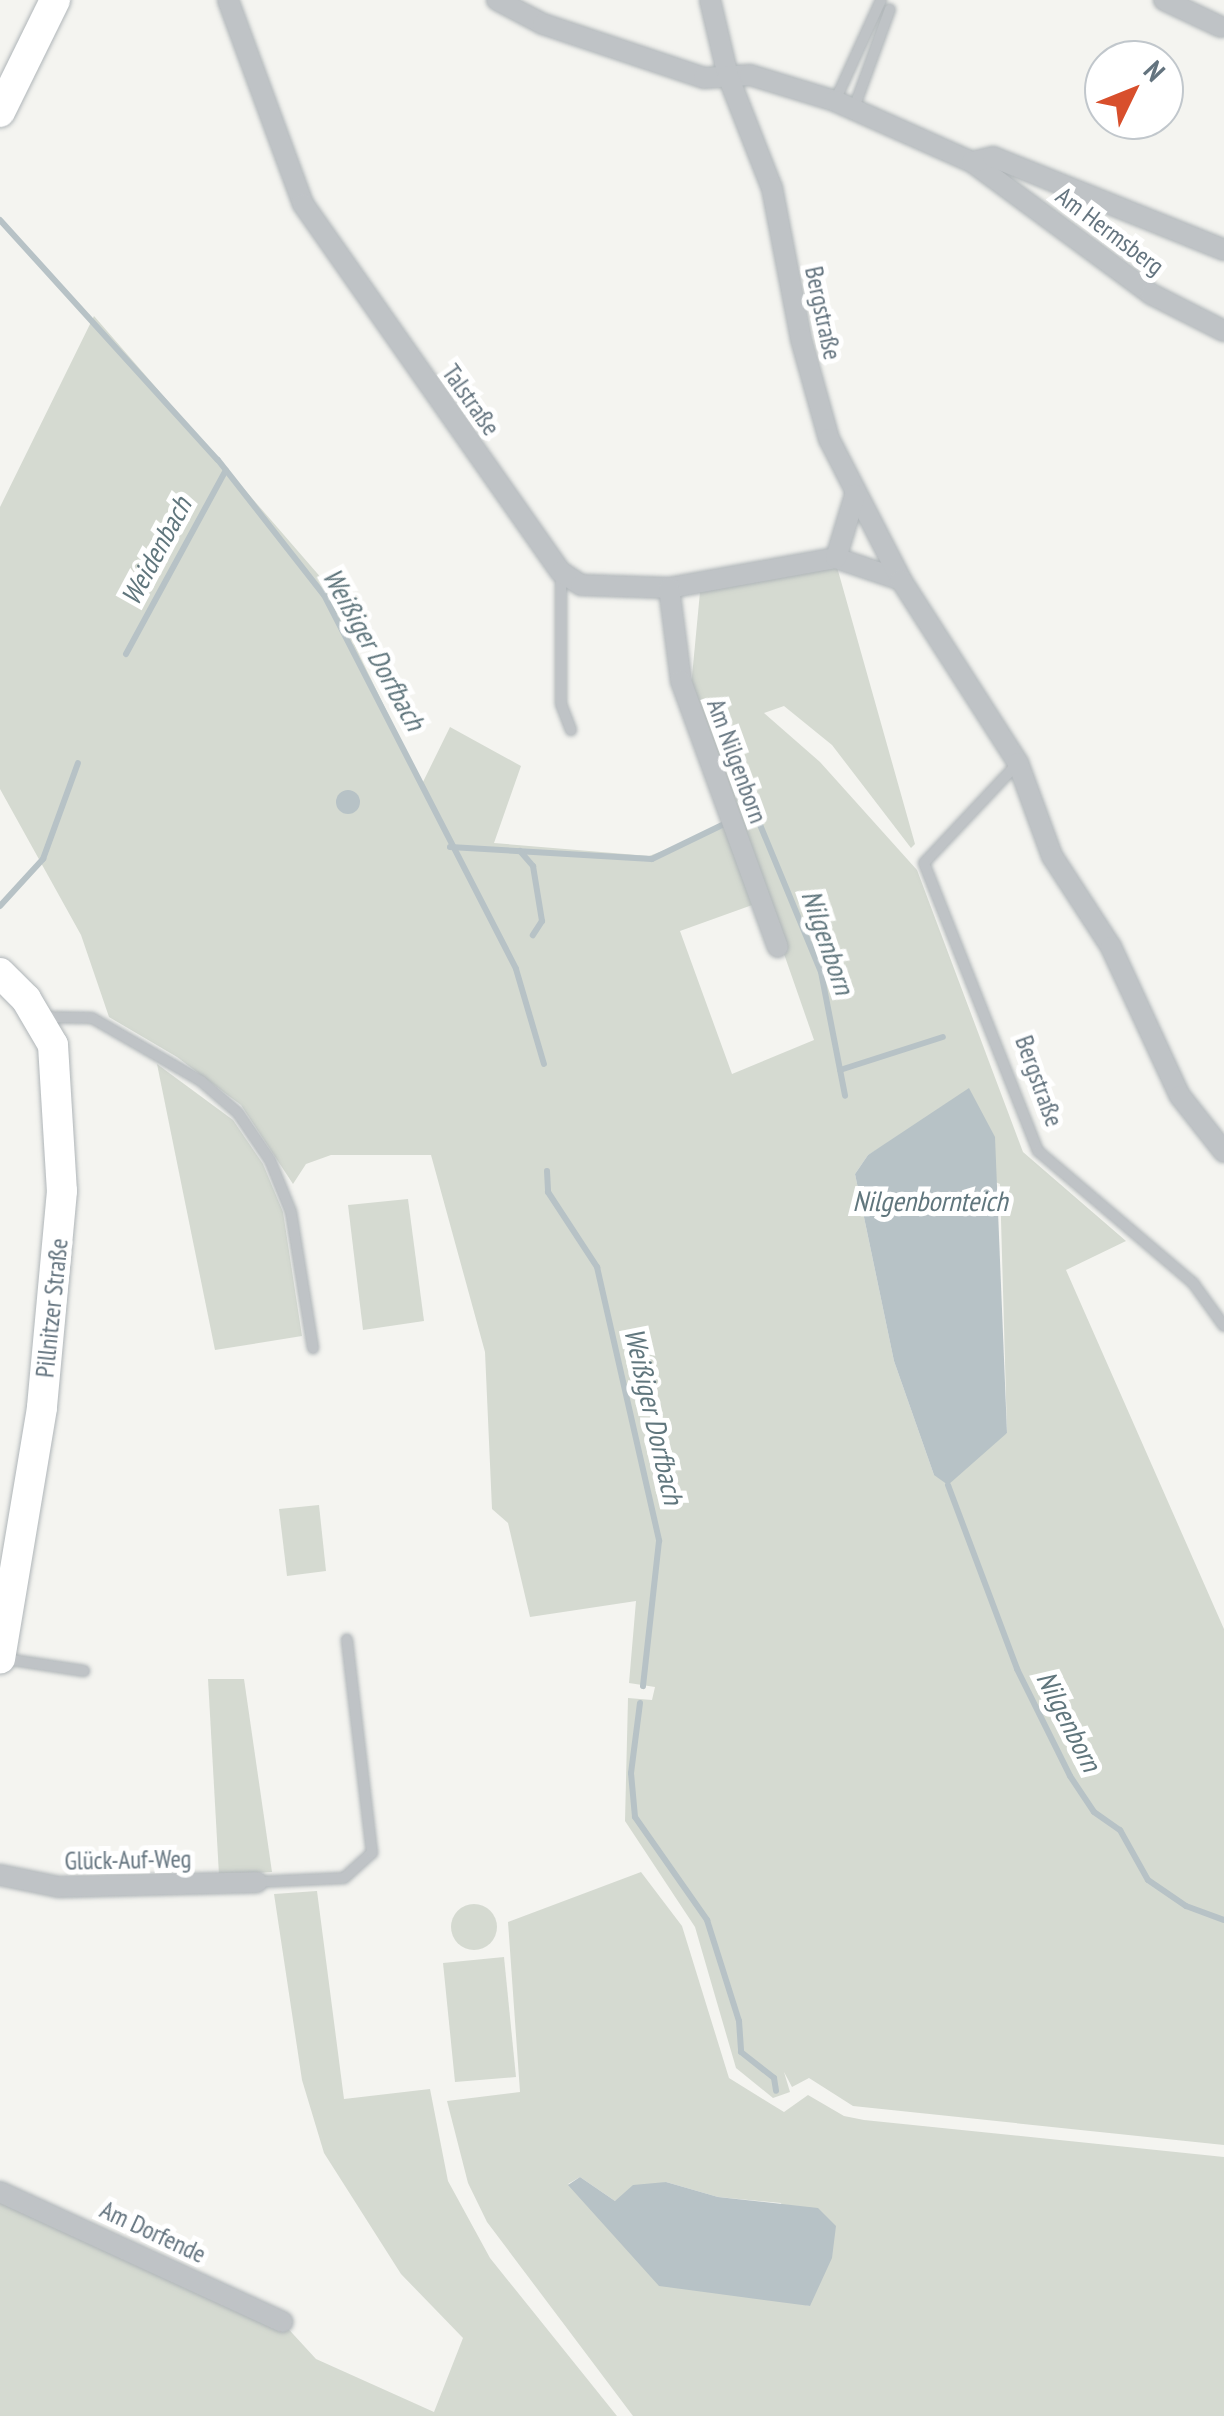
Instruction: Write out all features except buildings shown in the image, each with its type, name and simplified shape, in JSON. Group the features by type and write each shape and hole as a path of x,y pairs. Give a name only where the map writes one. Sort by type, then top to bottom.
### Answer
{"street":[{"path":"0,112 54,0"},
{"name":"Talstraße","path":"228,0 303,204 560,572"},
{"path":"497,0 543,24 686,72 728,76"},
{"name":"Bergstraße","path":"710,0 728,76 772,188 801,339 829,439 901,580 1018,763 1052,856 1110,947 1180,1096 1224,1152"},
{"path":"1164,0 1221,27"},
{"name":"Am Hermsberg","path":"728,76 750,75 844,105 972,162 1151,294 1224,331"},
{"name":"Am Hermsberg","path":"972,162 993,157 1224,250"},
{"path":"836,558 855,495"},
{"path":"560,572 581,585 669,588 836,558 901,580"},
{"name":"Am Nilgenborn","path":"669,588 681,681 778,947"},
{"name":"Pillnitzer Straße","path":"0,973 38,1017 56,1068 60,1256 0,1658"},
{"name":"Glück-Auf-Weg","path":"0,1875 59,1887 257,1882"},
{"name":"Am Dorfende","path":"0,2192 282,2322"}],"lane":[{"path":"844,105 881,0"},
{"path":"844,105 890,10"},
{"path":"560,572 562,704 571,730"},
{"name":"Bergstraße","path":"1018,763 924,864 1038,1151 1193,1283 1224,1326"},
{"path":"38,1017 92,1018 188,1072 238,1113 270,1160 291,1212 313,1348"},
{"path":"257,1882 344,1878 372,1853 347,1639"},
{"path":"0,1658 84,1670"}],"shaded area":[{"path":"94,316 323,580 422,784 450,727 521,766 494,843 649,856 725,827 755,904 680,931 732,1074 814,1040 691,687 700,592 837,567 915,844 911,848 832,745 784,706 764,713 820,762 917,870 1023,1152 1126,1241 1066,1270 1224,1629 1224,2145 853,2106 809,2078 792,2087 784,2072 790,2092 773,2098 736,2068 695,1927 625,1821 628,1698 652,1700 655,1687 629,1683 636,1601 530,1617 508,1523 492,1509 485,1352 431,1155 331,1155 306,1164 293,1184 241,1105 177,1057 109,1017 81,935 0,789 0,507","holes":["895,1139 1000,1184 1007,1433 934,1475 894,1361 855,1174 868,1155"]},
{"path":"157,1064 233,1120 263,1164 283,1212 302,1336 215,1350"},
{"path":"408,1199 424,1321 363,1330 348,1205"},
{"path":"319,1505 326,1571 287,1576 279,1509"},
{"path":"208,1679 244,1679 272,1872 219,1875"},
{"path":"641,1872 682,1926 729,2078 784,2112 808,2095 844,2116 864,2120 1224,2157 1224,2416 633,2416 487,2222 468,2183 447,2101 520,2092 508,1922","holes":["580,2177 615,2201 666,2182 718,2197 781,2203 810,2306 779,2299 568,2184"]},
{"path":"317,1891 344,2099 430,2089 448,2181 490,2258 617,2416 0,2416 0,2201 282,2322 316,2359 434,2412 463,2338 401,2274 324,2153 302,2080 274,1894"},
{"path":"474,1904 490,1911 497,1927 490,1943 474,1950 458,1943 451,1927 458,1911"},
{"path":"504,1957 516,2077 455,2082 443,1963"}],"water":[{"path":"348,790 357,793 357,811 348,814 339,811 336,802 339,793"},
{"name":"Nilgenbornteich","path":"969,1088 995,1137 1007,1433 948,1485 934,1475 894,1361 855,1174 868,1155"},
{"path":"580,2177 615,2201 633,2185 666,2182 718,2197 818,2208 836,2226 832,2258 810,2306 659,2286 568,2185"}],"waterway":[{"name":"Weißiger Dorfbach","path":"0,220 218,460 324,595 516,969 544,1064"},
{"name":"Weidenbach","path":"126,654 226,470"},
{"name":"Weidenbach","path":"0,906 43,859 78,763"},
{"name":"Nilgenborn","path":"749,817 756,815 821,972 845,1096"},
{"name":"Nilgenborn","path":"450,847 652,859 722,825"},
{"path":"520,851 533,866 542,921 533,935"},
{"path":"840,1070 943,1037"},
{"name":"Weißiger Dorfbach","path":"547,1171 548,1192 597,1267 659,1541 643,1686"},
{"name":"Nilgenborn","path":"948,1485 1017,1669 1070,1776 1094,1812 1120,1830 1148,1880 1186,1906 1224,1920"},
{"path":"640,1703 631,1773 635,1817 707,1920 739,2021 741,2052 774,2078 776,2091"}]}
